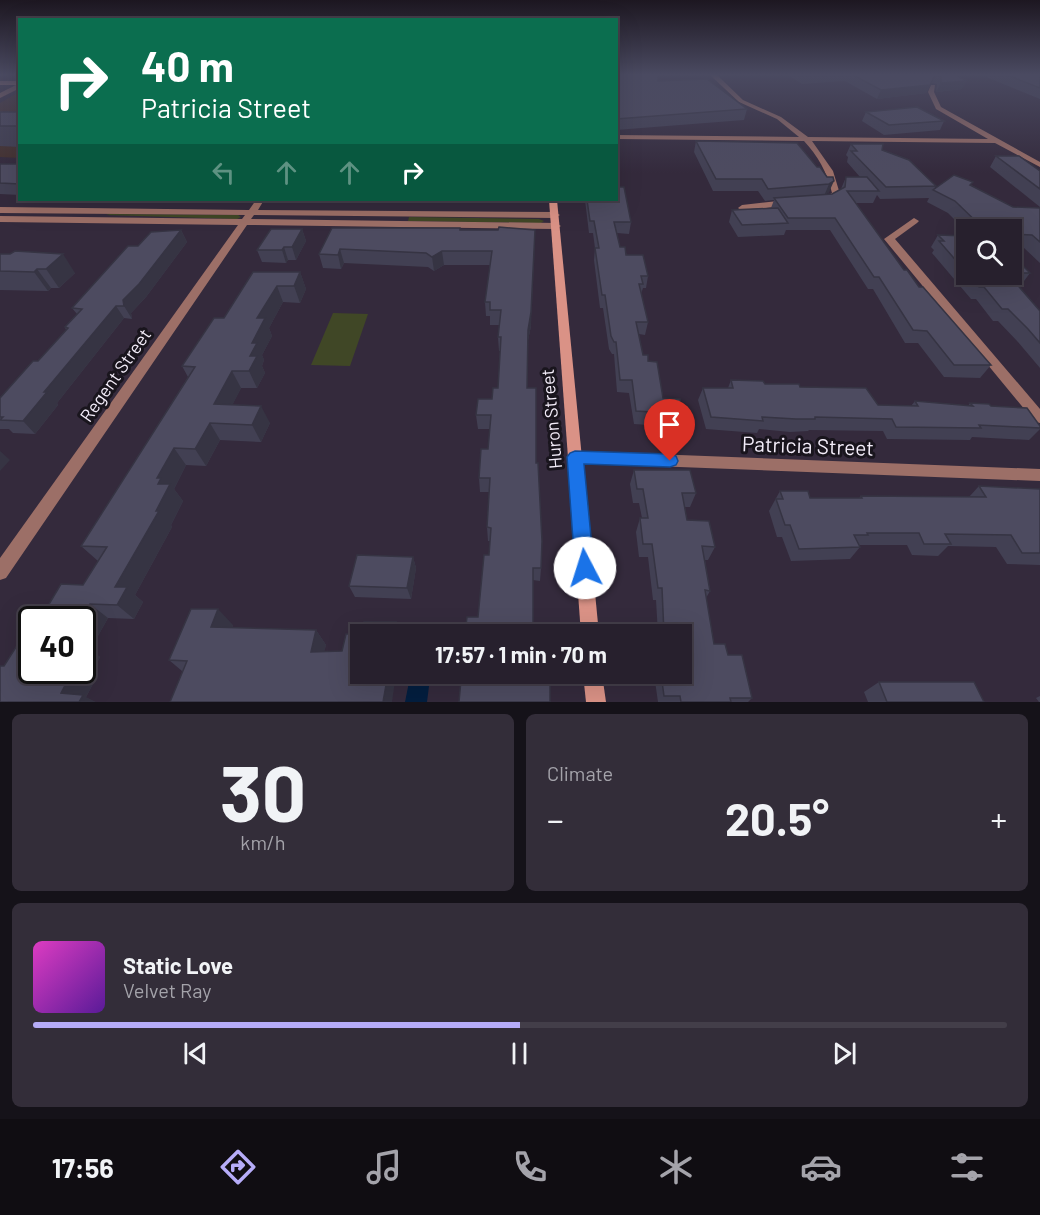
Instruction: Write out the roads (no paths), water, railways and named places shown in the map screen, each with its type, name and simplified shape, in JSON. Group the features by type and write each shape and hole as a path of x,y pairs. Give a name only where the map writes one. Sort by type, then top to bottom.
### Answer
{"street":[{"path":"757,108 779,118 807,139 828,168 835,181 836,194 827,200 815,201"},
{"path":"938,108 1040,165"},
{"path":"618,137 994,141"},
{"name":"Regent Street","path":"0,572 259,201"},
{"name":"Huron Street","path":"554,201 589,624"},
{"path":"742,207 792,203"},
{"path":"0,210 100,211 247,217"},
{"path":"92,220 100,211"},
{"path":"0,219 247,217 556,220"},
{"path":"914,221 889,238 1040,418"},
{"name":"Patricia Street","path":"575,457 1040,475"},
{"path":"594,684 596,702"}],"water":[{"path":"409,684 429,684 427,702 405,702"}]}
